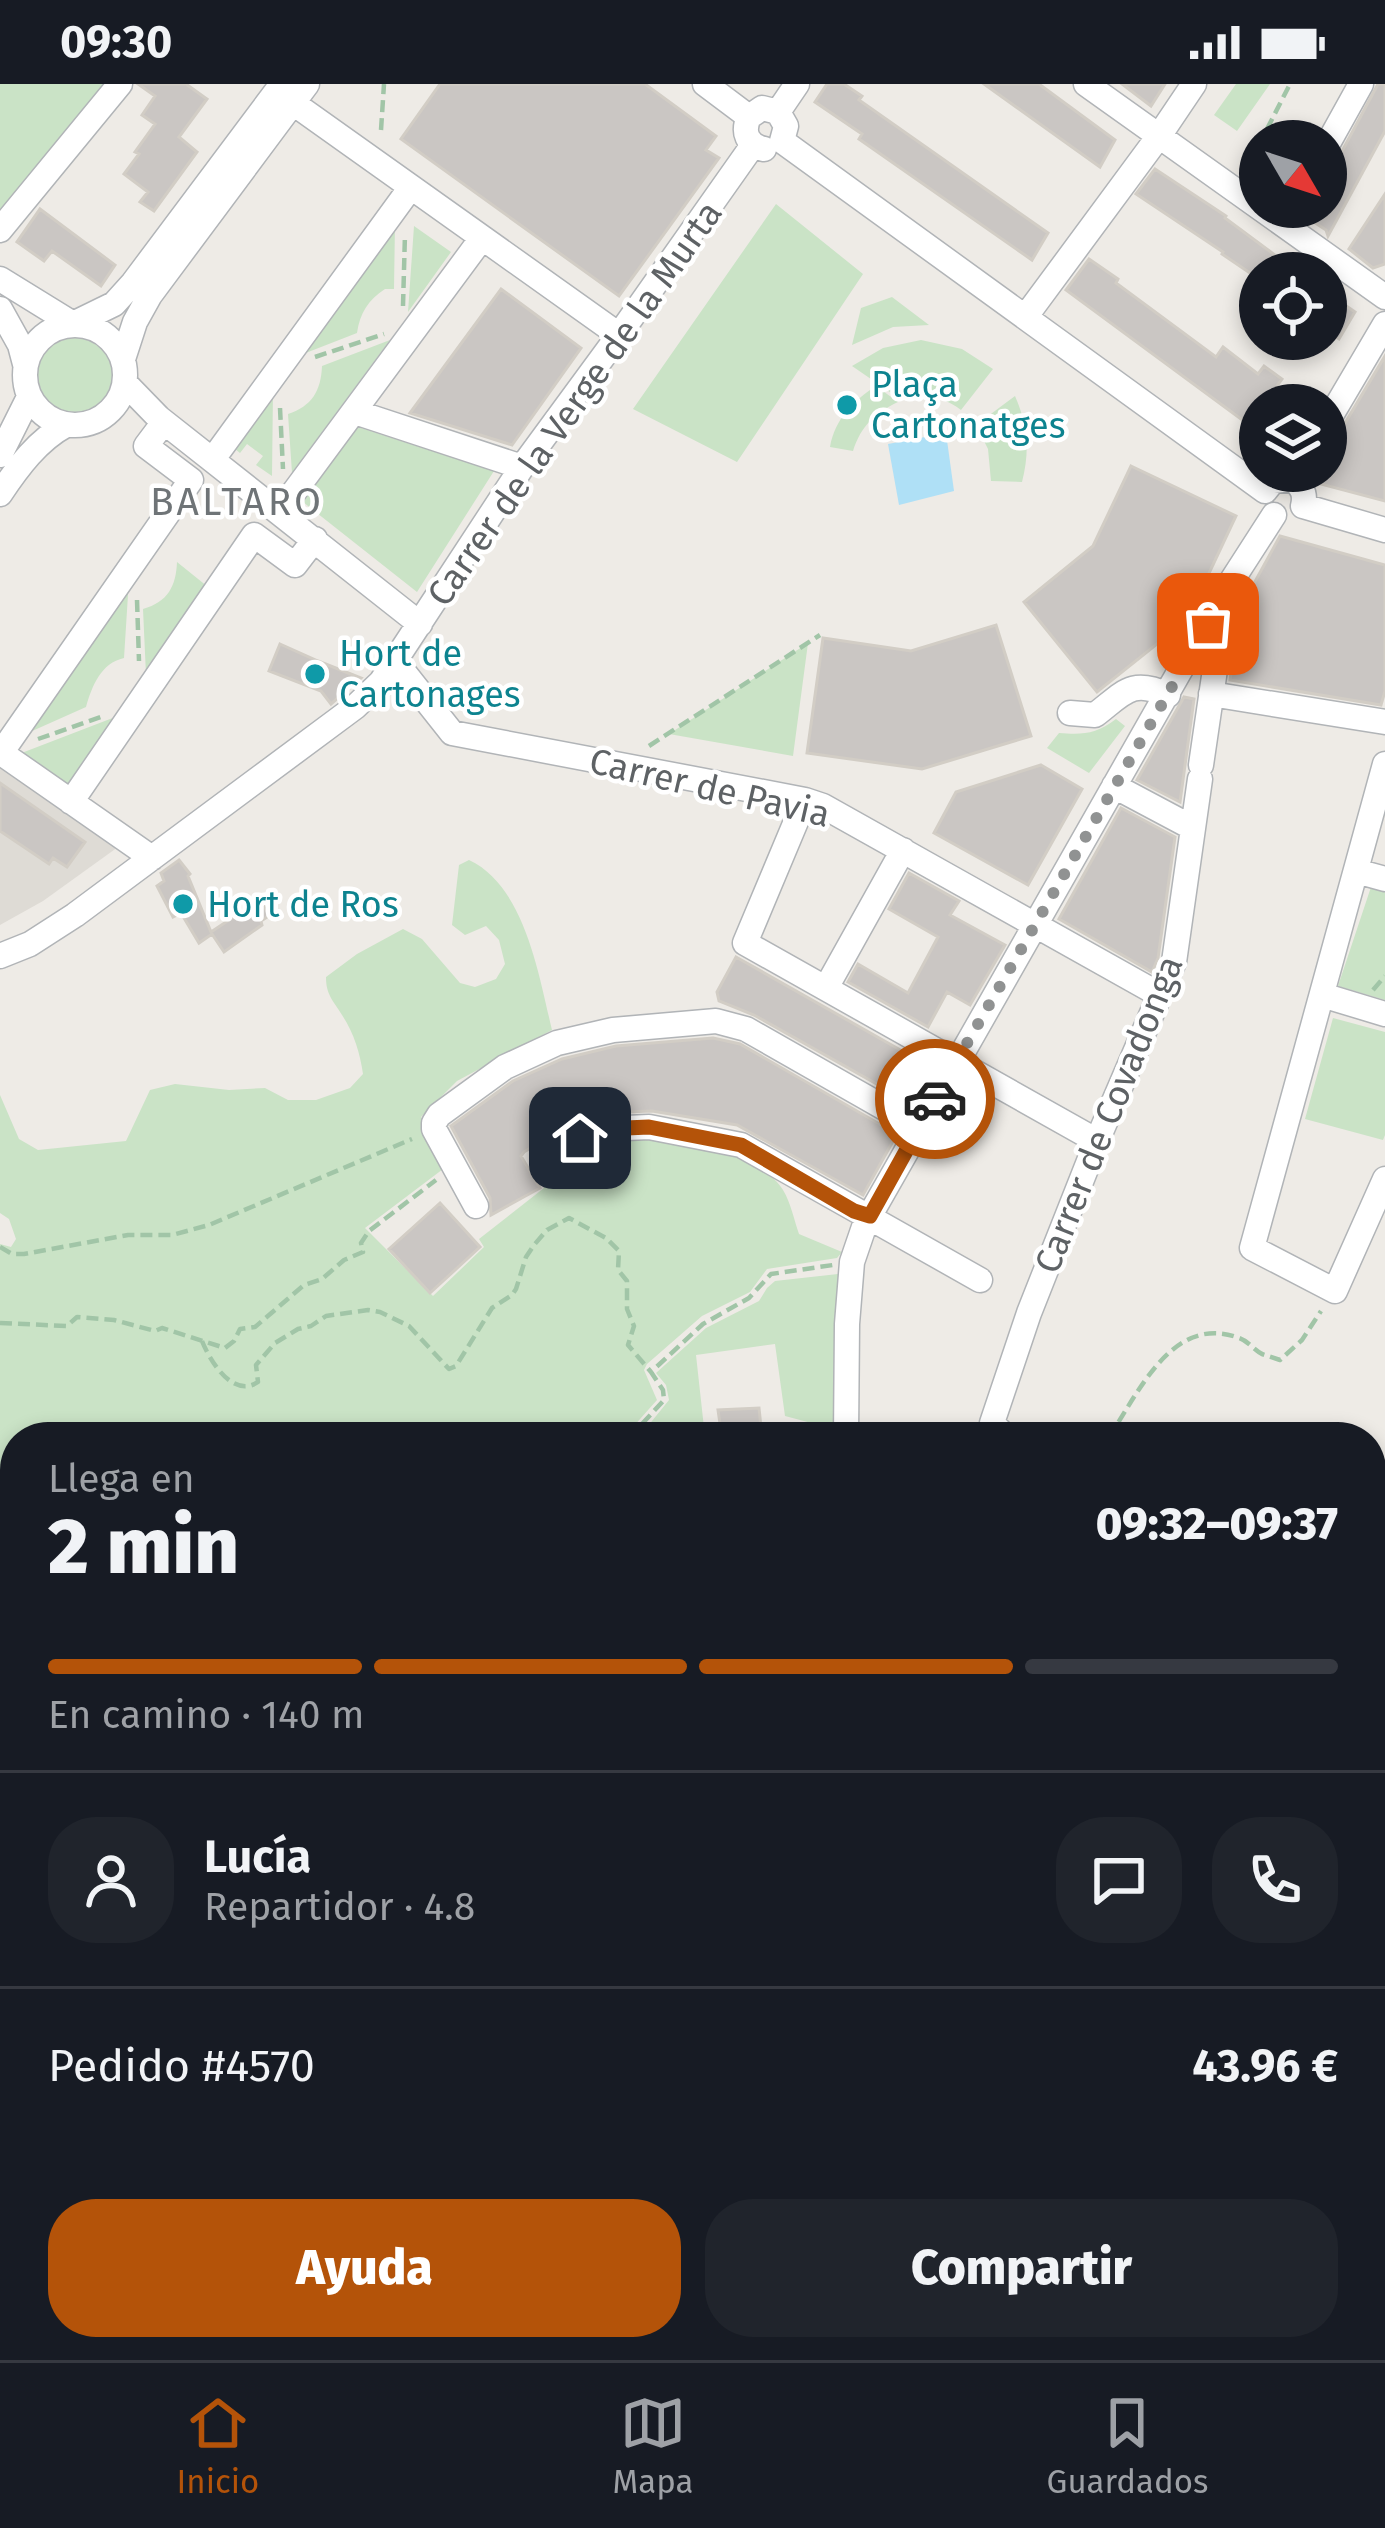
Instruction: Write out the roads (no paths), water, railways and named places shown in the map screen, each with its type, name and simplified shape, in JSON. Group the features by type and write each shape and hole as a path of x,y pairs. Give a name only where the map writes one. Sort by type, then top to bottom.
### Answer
{"street":[{"path":"0,230 120,84"},
{"path":"704,84 749,117"},
{"path":"778,112 797,84"},
{"path":"1087,84 1239,186"},
{"path":"1026,316 1194,84"},
{"path":"1341,120 1361,84"},
{"path":"294,90 404,198 482,238 620,335"},
{"path":"66,425 44,416 29,397 24,381 31,348 57,327 114,304 294,90"},
{"path":"0,494 20,464 53,432 66,425 89,423 119,398 135,322 150,295 294,90"},
{"path":"762,108 778,112 786,126 782,141 769,149 753,146 745,132 749,117 762,108"},
{"path":"782,141 1026,316 1287,518 1303,506 1303,492"},
{"name":"Carrer de la Verge de la Murta","path":"0,956 51,932 356,707 381,682 522,467 753,146"},
{"path":"213,459 404,198"},
{"path":"1301,228 1385,298"},
{"path":"280,511 482,238"},
{"path":"0,279 73,324 104,333 116,345 124,371 161,420 420,624"},
{"path":"0,309 25,364"},
{"path":"1347,388 1385,324"},
{"path":"0,455 29,397"},
{"path":"109,411 161,420"},
{"path":"355,412 522,467"},
{"path":"152,858 1,752 191,480 146,446 161,420"},
{"path":"846,1422 852,1262 870,1216 1168,695 1227,588 1271,492"},
{"path":"1303,506 1385,530"},
{"path":"71,802 254,535 295,565 315,539"},
{"name":"Carrer de Covadonga","path":"992,1422 1029,1313 1174,962 1227,588"},
{"name":"Carrer de Pavia","path":"395,661 452,734 806,800 837,812 1160,994"},
{"path":"1070,713 1096,715 1130,689 1149,687 1168,695"},
{"path":"1211,694 1385,722"},
{"path":"1385,764 1252,1248 1335,1291 1385,1179"},
{"path":"1114,786 1193,827"},
{"path":"806,800 745,943 1097,1141"},
{"path":"826,988 904,850"},
{"path":"1356,871 1385,879"},
{"path":"1322,995 1385,1014"},
{"path":"476,1206 434,1123 444,1109 505,1067 543,1048 594,1033 716,1021 746,1029 918,1127"},
{"path":"580,1138 649,1127 741,1145 980,1280"}],"water":[{"path":"946,433 954,491 899,505 888,444"}],"place":[{"name":"Plaça Cartonatges","path":"847,405"},
{"name":"Hort de Cartonages","path":"315,674"},
{"name":"Hort de Ros","path":"183,904"}],"district":[{"name":"BALTARO","path":"237,501"}]}
